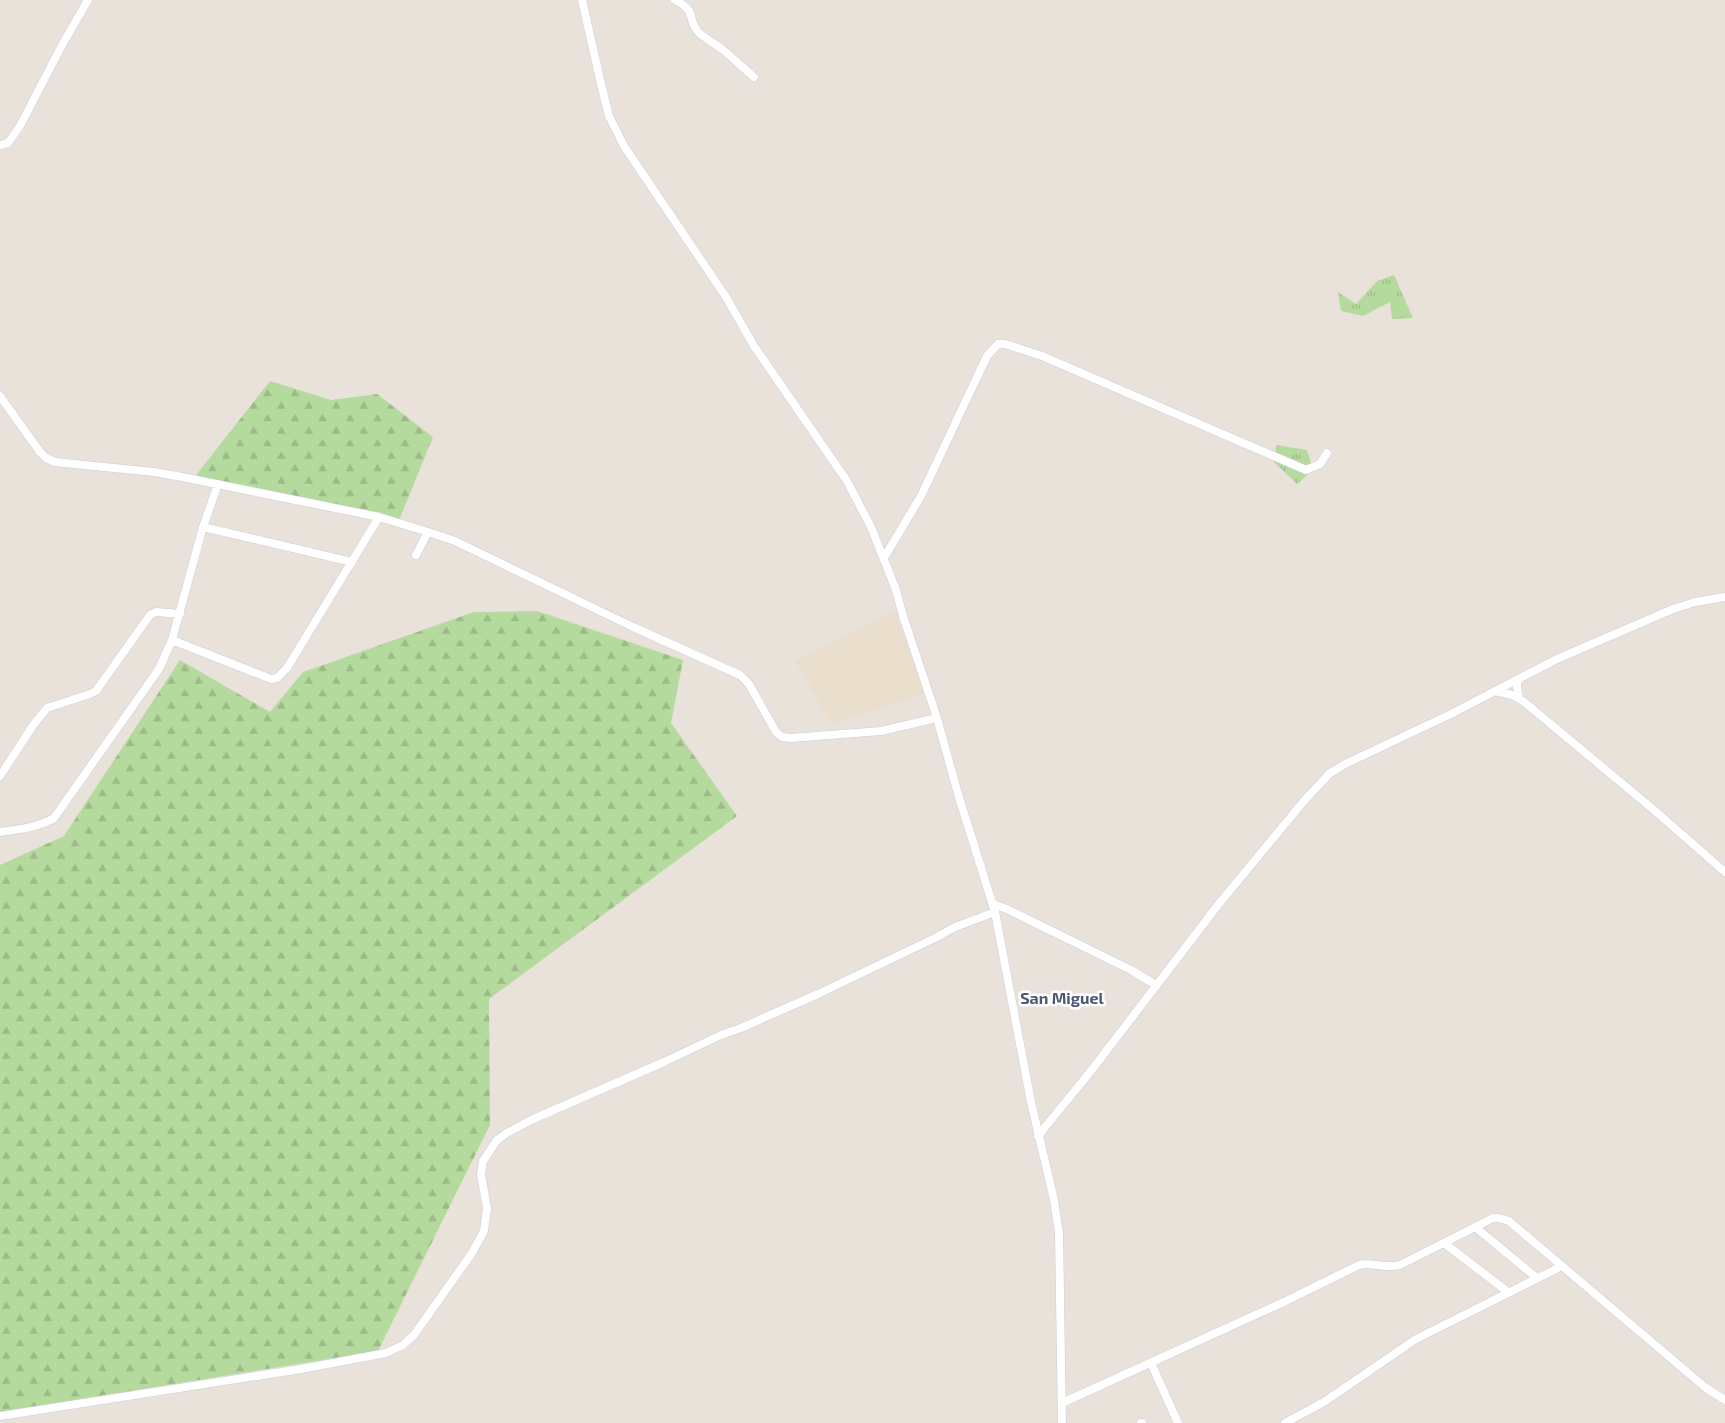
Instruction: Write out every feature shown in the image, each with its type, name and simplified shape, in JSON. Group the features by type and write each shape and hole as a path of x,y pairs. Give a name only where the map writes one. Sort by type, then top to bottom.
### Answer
{"street":[{"path":"0,145 8,142 20,126 88,0"},
{"path":"582,0 609,116 624,146 726,297 754,346 847,481 871,527 896,590 994,908 1038,1136 1054,1200 1058,1226 1062,1423"},
{"path":"675,0 690,11 694,27 700,34 722,49 754,77"},
{"path":"884,558 921,496 987,356 998,344 1005,344 1042,356 1306,470 1320,464 1327,452"},
{"path":"0,396 40,452 51,461 154,472 218,484 379,517 455,541 633,627 740,675 749,684 776,732 782,737 791,738 880,730 937,718"},
{"path":"0,832 31,828 44,824 54,818 156,673 172,640 218,484"},
{"path":"172,640 261,676 272,679 277,678 287,668 379,517"},
{"path":"204,527 352,562"},
{"path":"416,555 428,532"},
{"path":"1038,1136 1094,1067 1218,905 1323,779 1347,763 1451,714 1557,659 1674,609 1695,602 1725,597"},
{"path":"0,776 34,724 47,708 96,691 150,615 156,612 180,614"},
{"path":"1518,679 1519,698"},
{"path":"1495,691 1519,698 1654,810 1725,872"},
{"path":"0,1416 301,1369 386,1353 402,1345 414,1335 472,1253 484,1231 487,1208 481,1174 483,1161 497,1140 507,1133 721,1035 818,994 994,908 1007,909 1131,970 1156,985"},
{"path":"1062,1403 1284,1302 1358,1265 1374,1263 1395,1266 1493,1218 1509,1221 1706,1388 1725,1400"},
{"path":"1475,1227 1537,1278"},
{"path":"1444,1243 1508,1292"},
{"path":"1285,1423 1324,1402 1416,1338 1562,1266"},
{"path":"1151,1363 1178,1423"}],"shaded area":[{"path":"895,610 924,694 832,723 795,661"}],"green space":[{"path":"1394,275 1413,318 1392,319 1390,302 1363,316 1341,311 1338,292 1356,304 1377,281"},
{"path":"270,381 331,400 377,394 433,437 398,523 193,479"},
{"path":"1276,445 1307,450 1313,470 1297,484 1274,462"},
{"path":"537,611 683,660 671,723 737,816 489,999 490,1125 378,1351 0,1412 0,865 64,836 180,660 270,712 303,672 474,612"}],"district":[{"name":"San Miguel","path":"1062,997"}]}
